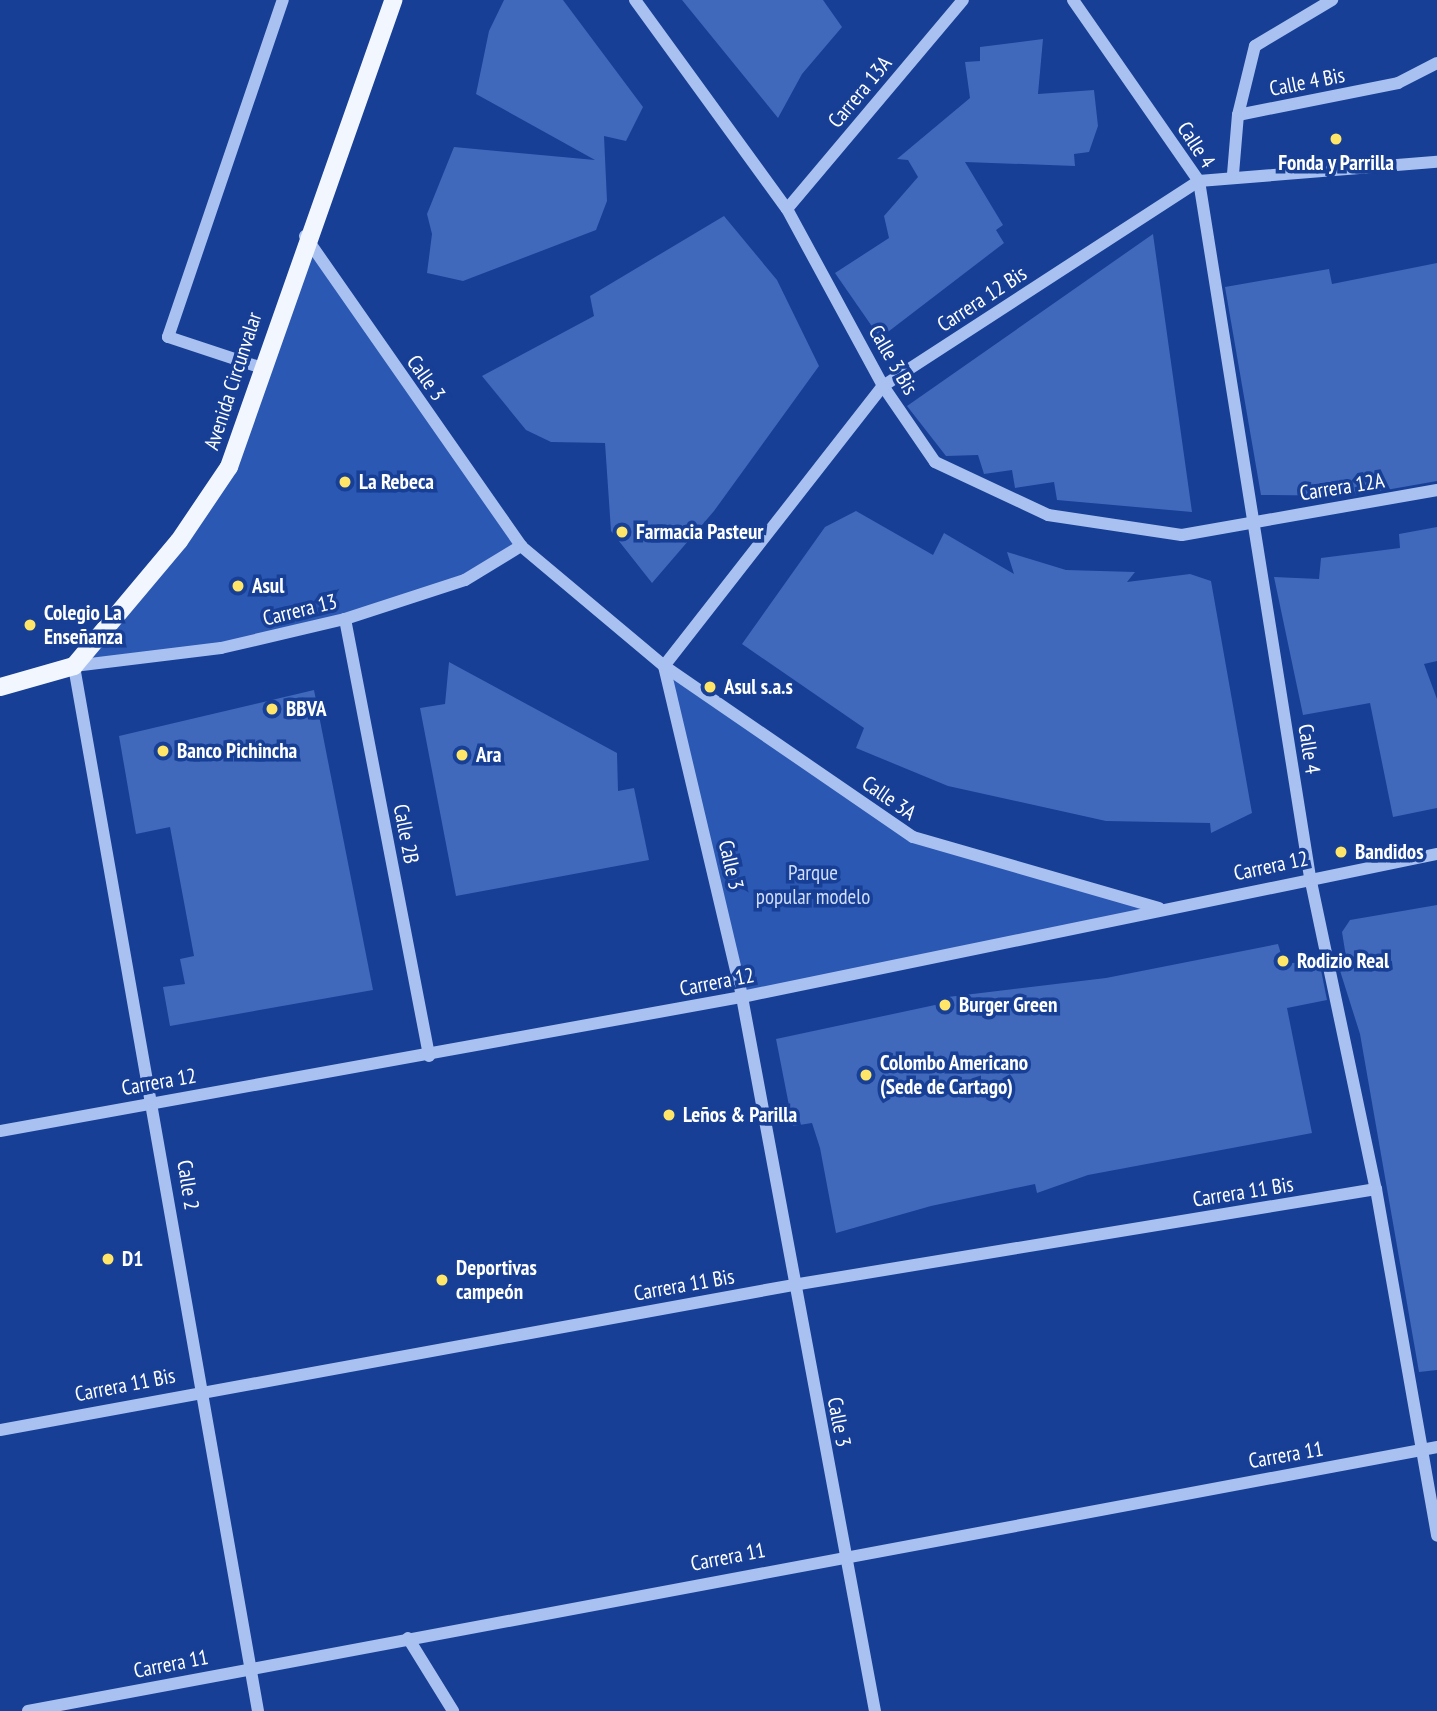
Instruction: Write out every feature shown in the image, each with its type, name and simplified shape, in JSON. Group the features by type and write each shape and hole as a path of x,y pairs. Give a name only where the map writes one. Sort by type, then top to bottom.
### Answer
{"main road":[{"name":"Avenida Circunvalar","path":"80,660 179,541 229,467 305,236 393,0"},
{"path":"0,687 80,660"}],"street":[{"path":"262,368 168,337 283,0"},
{"name":"Calle 3 Bis","path":"635,0 787,209 883,386 935,462 1048,514 1182,535 1253,521"},
{"name":"Carrera 13A","path":"787,209 963,0"},
{"name":"Calle 4","path":"1073,0 1199,181 1310,877 1376,1189 1419,1451 1437,1536"},
{"path":"1233,174 1238,115 1255,46 1332,0"},
{"name":"Calle 4 Bis","path":"1238,115 1398,83 1437,63"},
{"name":"Carrera 12 Bis","path":"664,666 883,386 1199,181 1233,174 1437,162"},
{"name":"Calle 3","path":"305,236 521,546 664,666 742,997 793,1285 875,1711"},
{"name":"Carrera 12A","path":"1253,521 1437,490"},
{"name":"Carrera 13","path":"80,660 221,648 345,619 465,580 521,546"},
{"name":"Calle 2B","path":"345,619 429,1056"},
{"name":"Calle 2","path":"80,660 258,1711"},
{"name":"Calle 3A","path":"664,666 913,837 1162,909"},
{"name":"Carrera 12","path":"0,1131 429,1056 742,997 1310,877 1437,854"},
{"name":"Carrera 11 Bis","path":"0,1430 202,1389 793,1285 1376,1189"},
{"name":"Carrera 11","path":"28,1711 845,1554 1437,1447"},
{"path":"408,1638 453,1711"}],"green space":[{"path":"305,236 521,546 465,580 221,648 74,666 229,467"},
{"name":"Parque popular modelo","path":"664,666 913,837 1162,909 742,997"}],"building":[{"path":"504,0 563,0 643,107 626,141 604,136 607,201 596,230 463,281 427,273 432,234 427,214 454,147 595,160 476,94 489,31"},
{"path":"682,0 823,0 842,27 802,74 778,118"},
{"path":"1043,39 1038,94 1094,90 1098,126 1089,152 1074,154 1075,166 965,162 1003,225 996,230 1004,243 880,338 835,273 889,238 884,216 918,177 908,160 897,159 970,98 965,62 980,61 980,47"},
{"path":"724,216 777,280 819,366 714,511 652,583 611,531 605,443 551,442 526,430 482,376 594,316 590,296"},
{"path":"1153,234 1192,512 1057,500 1054,482 1015,488 1012,470 984,474 978,455 946,456 907,406"},
{"path":"1437,263 1437,481 1352,496 1261,495 1225,287 1329,269 1332,284"},
{"path":"856,511 933,555 944,533 1014,574 1007,552 1066,570 1135,572 1127,582 1190,574 1211,581 1252,813 1211,833 1210,823 1106,821 948,786 856,748 864,728 742,644 825,527"},
{"path":"1437,527 1437,661 1424,664 1437,699 1437,808 1393,817 1370,703 1303,715 1274,577 1319,579 1321,558 1400,548 1399,534"},
{"path":"449,662 617,753 618,791 634,788 649,860 456,896 420,708 445,704"},
{"path":"314,690 373,990 170,1026 163,987 185,984 180,959 194,956 170,827 136,834 119,736"},
{"path":"1437,905 1437,1370 1419,1372 1360,1034 1336,958 1346,957 1342,932 1350,920"},
{"path":"1278,944 1284,964 1319,960 1327,1000 1287,1008 1312,1133 1088,1175 1037,1193 1035,1184 931,1206 836,1233 820,1148 812,1123 793,1126 776,1039 949,1002 948,997 1106,978"}],"place":[{"name":"Fonda y Parrilla","path":"1336,139"},
{"name":"La Rebeca","path":"345,482"},
{"name":"Farmacia Pasteur","path":"622,532"},
{"name":"Asul","path":"238,586"},
{"name":"Colegio La Enseñanza","path":"30,625"},
{"name":"Asul s.a.s","path":"710,687"},
{"name":"BBVA","path":"272,709"},
{"name":"Banco Pichincha","path":"163,751"},
{"name":"Ara","path":"462,755"},
{"name":"Bandidos","path":"1341,852"},
{"name":"Rodizio Real","path":"1283,961"},
{"name":"Burger Green","path":"945,1005"},
{"name":"Colombo Americano (Sede de Cartago)","path":"866,1075"},
{"name":"Leños & Parilla","path":"669,1115"},
{"name":"D1","path":"108,1259"},
{"name":"Deportivas campeón","path":"442,1280"}]}
